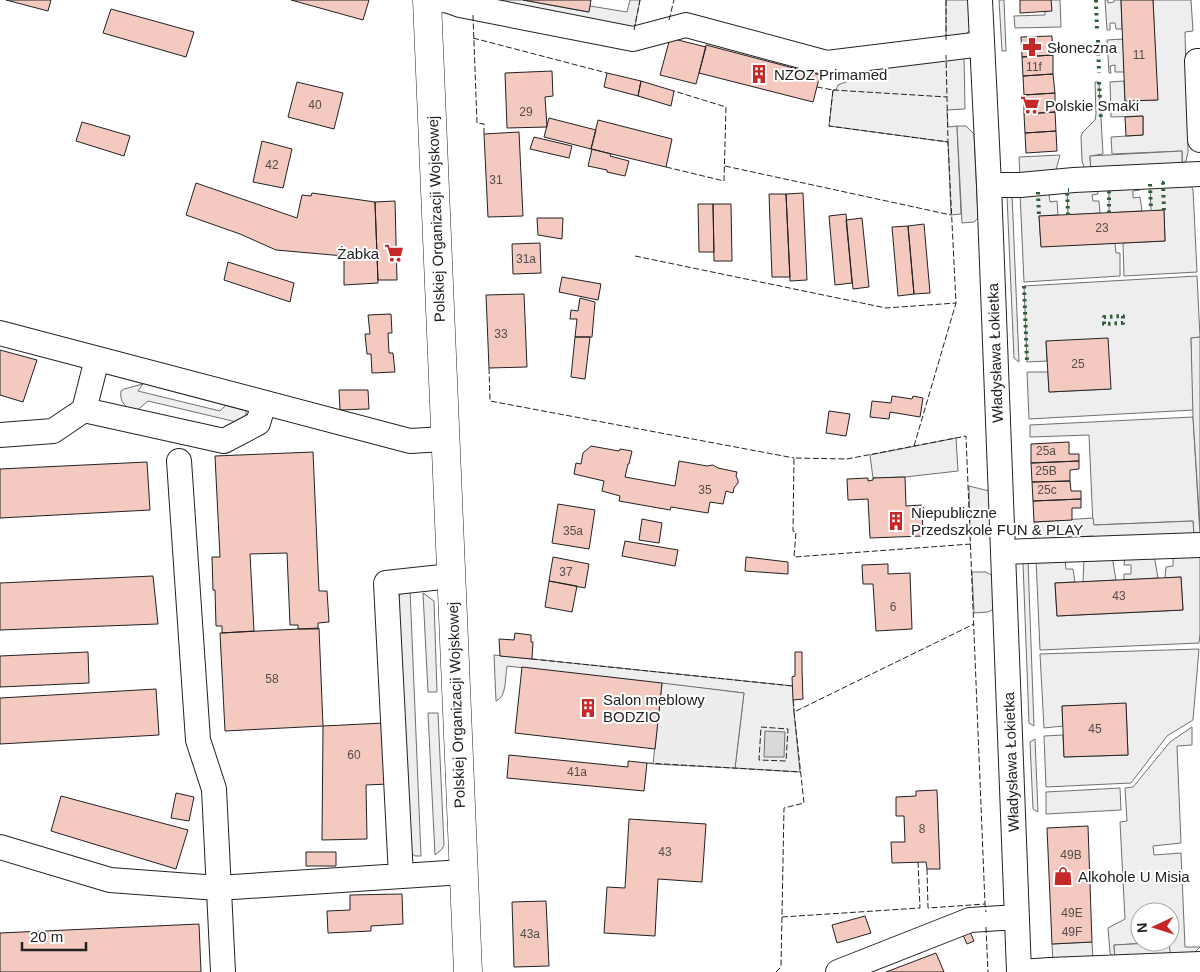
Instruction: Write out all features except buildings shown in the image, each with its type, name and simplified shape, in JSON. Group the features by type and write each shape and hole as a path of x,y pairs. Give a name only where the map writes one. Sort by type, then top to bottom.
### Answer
{"main road":[{"name":"Polskiej Organizacji Wojskowej","path":"437,0 445,439 468,972"}],"street":[{"path":"437,0 633,39 686,25 827,63 982,44"},
{"name":"Władysława Łokietka","path":"980,0 1020,972 1200,964"},
{"path":"1200,61 1197,61 1200,140"},
{"path":"989,185 1021,185 1074,180 1200,174"},
{"path":"0,333 410,441 445,439"},
{"path":"0,434 53,431 84,410 96,359"},
{"path":"84,410 224,441 258,423 264,403"},
{"path":"179,461 198,740 214,789 223,972"},
{"path":"1003,552 1200,546"},
{"path":"401,876 386,583 451,576"},
{"path":"0,847 110,880 218,888 463,872"},
{"path":"838,972 970,920 1017,917"}],"shaded area":[{"path":"505,0 523,0 588,12 590,6 627,12 630,0 640,0 634,31 489,5"},
{"path":"946,0 969,0 970,30 961,39 946,40"},
{"path":"999,0 1004,0 1006,51 1002,51"},
{"path":"1045,0 1060,0 1061,27 1015,28 1014,16 1045,15"},
{"path":"1105,0 1108,0 1108,3 1114,2 1114,0 1121,0 1122,29 1116,29 1115,23 1110,23 1110,30 1107,30"},
{"path":"1153,0 1191,0 1193,31 1185,32 1188,152 1186,161 1182,163 1182,151 1112,154 1111,137 1143,135 1143,116 1111,117 1110,82 1124,81 1125,101 1157,100"},
{"path":"1123,39 1124,72 1115,72 1115,65 1110,66 1111,73 1109,73 1107,40"},
{"path":"964,56 965,109 947,110 948,127 957,126 961,214 951,215 948,142 829,126 833,90 836,90 838,85 907,58"},
{"path":"1095,82 1099,82 1103,154 1090,156 1091,172 1084,167 1082,161 1081,136 1095,120"},
{"path":"957,126 966,126 974,134 978,218 974,222 962,223"},
{"path":"1182,151 1182,163 1091,172 1090,156"},
{"path":"1060,155 1055,174 1020,177 1019,157"},
{"path":"1150,184 1189,184 1193,189 1197,272 1124,276 1123,243 1165,241 1164,210 1151,211"},
{"path":"1139,185 1140,190 1133,191 1133,198 1140,197 1142,211 1109,213 1109,187"},
{"path":"1097,188 1098,194 1092,195 1093,201 1099,201 1100,213 1068,215 1067,190"},
{"path":"1054,191 1055,194 1049,195 1050,202 1057,201 1058,215 1039,216 1041,246 1115,243 1116,253 1120,253 1120,276 1024,282 1020,193"},
{"path":"1012,194 1019,362 1014,358 1007,196"},
{"path":"1197,276 1200,337 1191,338 1194,410 1029,419 1027,372 1048,372 1049,392 1110,389 1046,342 1047,361 1027,362 1024,286"},
{"path":"1200,337 1200,527 1193,417 1191,338"},
{"path":"143,384 138,391 220,411 228,403 246,408 245,424 148,401 134,413 122,401 121,391"},
{"path":"1193,417 1200,535 1194,536 1193,521 1093,525 1089,435 1030,437 1030,425"},
{"path":"956,438 958,471 905,477 873,478 870,455"},
{"path":"969,486 989,491 991,524 984,528 970,529"},
{"path":"1093,518 1094,525 1193,521 1194,536 1094,540 1093,536 1035,539 1034,522"},
{"path":"1200,553 1199,643 1040,650 1036,559 1065,561 1066,569 1073,569 1075,582 1055,583 1057,616 1183,610 1181,577 1165,578 1166,567 1173,566 1173,558"},
{"path":"1154,555 1158,578 1124,580 1124,574 1131,574 1131,565 1124,565 1125,556"},
{"path":"1112,556 1116,580 1083,582 1084,558"},
{"path":"1028,561 1034,726 1029,723 1023,563"},
{"path":"972,572 986,572 993,576 994,609 988,612 974,613"},
{"path":"410,589 421,856 415,856 408,850 397,602 401,592"},
{"path":"423,593 434,601 437,692 428,692"},
{"path":"1199,649 1193,720 1167,736 1131,783 1046,787 1044,736 1063,735 1064,757 1128,755 1126,704 1062,706 1063,726 1044,728 1040,654"},
{"path":"494,655 793,686 800,772 735,768 744,693 507,666 504,691 500,699 496,701"},
{"path":"662,683 744,693 735,768 653,764"},
{"path":"428,713 438,713 444,845 435,855"},
{"path":"1192,727 1192,745 1177,746 1181,843 1153,846 1154,855 1181,853 1185,947 1200,947 1194,953 1170,955 1170,952 1180,952 1180,902 1130,902 1130,944 1114,945 1115,959 1110,953 1108,928 1125,919 1120,822 1127,821 1125,788 1133,787 1170,742"},
{"path":"765,731 785,732 784,757 764,757"},
{"path":"1035,739 1038,812 1033,809 1030,742"},
{"path":"1120,788 1121,810 1046,814 1046,792"},
{"path":"1092,942 1093,959 1053,962 1052,944"},
{"path":"1130,944 1130,952 1170,952 1171,959 1115,959 1114,945"}],"hedge":[{"path":"1096,0 1097,30"},
{"path":"1098,40 1099,73"},
{"path":"1099,82 1101,119"},
{"path":"1162,183 1164,210"},
{"path":"1150,184 1151,211"},
{"path":"1109,187 1109,213"},
{"path":"1068,215 1067,190 1069,190"},
{"path":"1038,192 1039,216"},
{"path":"1024,286 1027,362"},
{"path":"1123,316 1123,323 1104,324 1104,317 1123,316"}],"fence":[{"path":"634,30 640,0"},
{"path":"669,20 674,0"},
{"path":"946,0 946,40"},
{"path":"473,15 477,123 484,124 484,134"},
{"path":"473,38 607,73"},
{"path":"817,87 833,90 829,126 948,142 946,55"},
{"path":"833,90 947,97"},
{"path":"666,167 724,181 726,107 674,91"},
{"path":"914,446 956,303 948,142"},
{"path":"725,166 951,215"},
{"path":"635,256 886,308 956,303"},
{"path":"489,368 490,401 794,458"},
{"path":"971,544 794,557 796,532 793,531 794,458 847,459 966,436 985,904"},
{"path":"776,972 781,967 784,808 804,803 794,712 974,624"},
{"path":"532,659 793,686"},
{"path":"793,700 794,712"},
{"path":"761,727 788,729 786,761 759,760 761,727"},
{"path":"647,763 800,772"},
{"path":"782,917 920,908 918,862"},
{"path":"927,869 928,908 985,904 986,912"},
{"path":"986,927 988,972"}],"place":[{"name":"Słoneczna","path":"1032,47"},
{"name":"NZOZ Primamed","path":"759,74"},
{"name":"Polskie Smaki","path":"1030,105"},
{"name":"Żabka","path":"394,253"},
{"name":"Niepubliczne Przedszkole FUN & PLAY","path":"896,521"},
{"name":"Salon meblowy BODZIO","path":"588,708"},
{"name":"Alkohole U Misia","path":"1063,876"}]}
